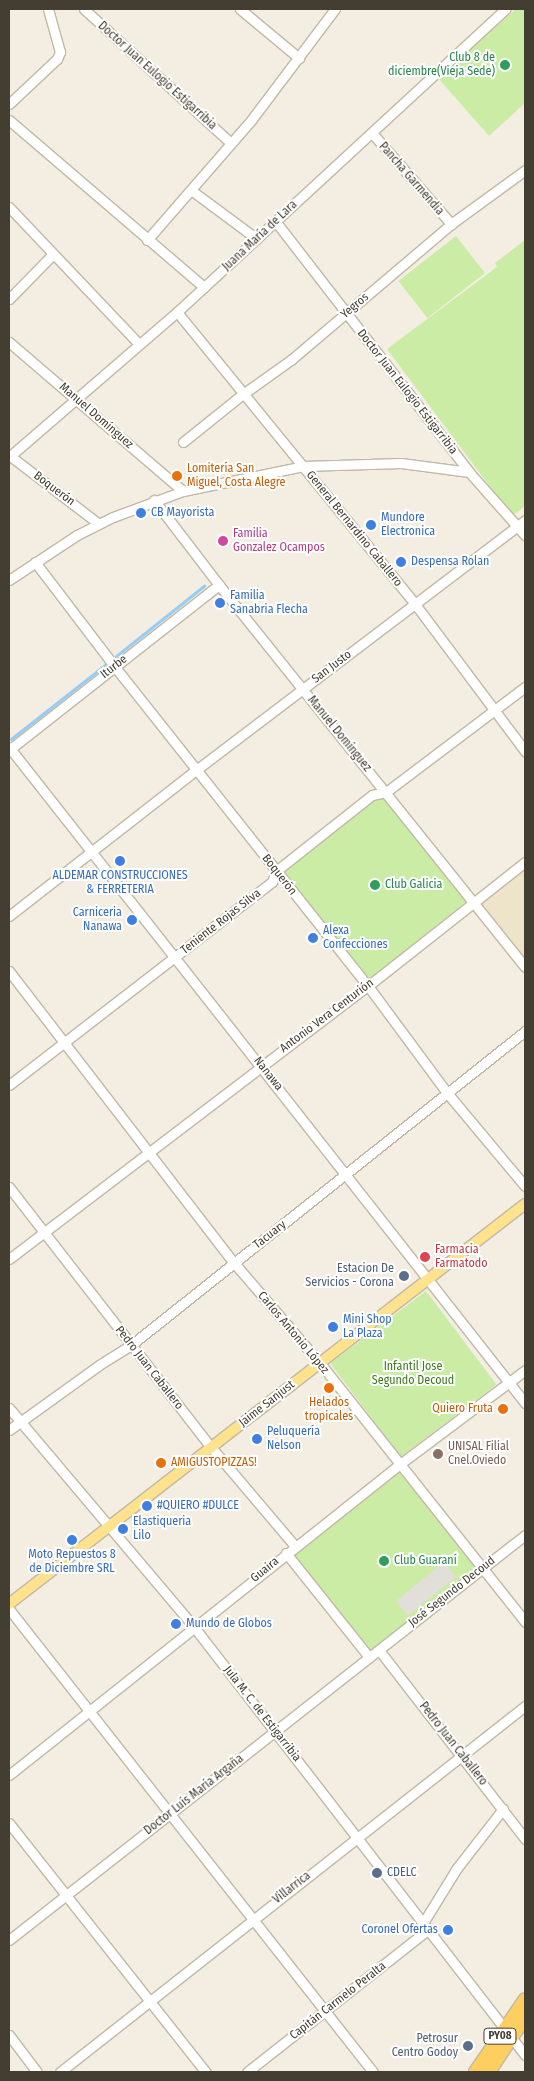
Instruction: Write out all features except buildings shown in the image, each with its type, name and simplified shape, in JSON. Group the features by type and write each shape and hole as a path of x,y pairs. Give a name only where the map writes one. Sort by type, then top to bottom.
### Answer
{"highway":[{"name":"PY08","path":"489,2072 525,1999"},
{"name":"PY08","path":"475,2072 508,2033 525,2018"}],"main road":[{"name":"Jaime Sanjust","path":"9,1604 525,1204"}],"street":[{"path":"9,104 57,59 60,52 48,9"},
{"name":"Doctor Juan Eulogio Estigarribia","path":"84,9 231,143"},
{"path":"240,9 299,58"},
{"path":"147,240 231,143 336,9"},
{"name":"Juana María de Lara","path":"9,456 177,312 505,9"},
{"path":"9,120 204,287"},
{"name":"Pancha Garmendia","path":"372,133 451,224"},
{"name":"Yegros","path":"183,442 243,394 292,360 451,224 525,170"},
{"path":"191,190 257,239"},
{"path":"9,208 139,344"},
{"name":"Doctor Juan Eulogio Estigarribia","path":"276,222 469,472 522,523 525,534"},
{"path":"9,299 53,254"},
{"name":"General Bernardino Caballero","path":"177,312 415,604 525,751"},
{"name":"Manuel Domínguez","path":"9,342 183,491"},
{"name":"Boquerón","path":"9,456 99,524"},
{"path":"9,580 77,535 154,500 183,491 304,466 400,463 469,472"},
{"name":"Manuel Domínguez","path":"154,500 218,585 525,966"},
{"name":"San Justo","path":"9,916 196,770 522,523"},
{"name":"Boquerón","path":"35,562 114,667 368,986 448,1094 525,1186"},
{"name":"Iturbe","path":"9,748 218,585"},
{"name":"Teniente Rojas Silva","path":"9,1085 272,882 276,871 372,795 386,792 525,687"},
{"name":"Nanawa","path":"9,748 176,956 345,1176 525,1403"},
{"name":"Antonio Vera Centurión","path":"9,1259 368,986 525,862"},
{"name":"Carlos Antonio López","path":"9,971 234,1264 320,1363 525,1622"},
{"name":"Tacuary","path":"9,1430 99,1365 131,1346 525,1031"},
{"name":"Pedro Juan Caballero","path":"9,1187 211,1447 295,1546"},
{"name":"Guaira","path":"9,1775 286,1553 525,1370"},
{"name":"Jula M. C. de Estigarribia","path":"9,1408 194,1627 525,2055"},
{"name":"José Segundo Decoud","path":"379,1650 525,1535"},
{"path":"286,1553 369,1657"},
{"path":"9,1609 90,1710 169,1815 373,2072"},
{"name":"Pedro Juan Caballero","path":"379,1650 525,1839"},
{"name":"Doctor Luís María Argaña","path":"9,1940 379,1650"},
{"name":"Villarrica","path":"60,2072 525,1706"},
{"name":"Capitán Carmelo Peralta","path":"247,2072 324,2012 426,1926 457,1868 503,1809"},
{"path":"9,1823 206,2072"},
{"path":"9,2035 37,2072"}],"shaded area":[{"path":"525,869 525,961 480,904"},
{"path":"444,1562 456,1577 408,1616 396,1601"}],"green space":[{"path":"516,9 525,9 525,103 489,136 438,78"},
{"path":"456,236 485,273 427,318 398,281"},
{"path":"525,240 525,506 512,516 387,349 497,267 495,263"},
{"name":"Club Galicia","path":"384,796 467,901 368,980 282,870 374,798"},
{"name":"Infantil Jose Segundo Decoud","path":"426,1291 496,1384 401,1457 330,1363"},
{"name":"Club Guaraní","path":"398,1471 475,1567 371,1651 294,1555"}],"waterway":[{"path":"115,657 204,586"},
{"path":"11,739 105,665"}],"place":[{"name":"Club 8 de diciembre(Vieja Sede)","path":"505,65"},
{"name":"Lomitería San Miguel, Costa Alegre","path":"177,476"},
{"name":"CB Mayorista","path":"141,513"},
{"name":"Mundore Electronica","path":"371,525"},
{"name":"Familia Gonzalez Ocampos","path":"223,541"},
{"name":"Despensa Rolan","path":"401,562"},
{"name":"Familia Sanabria Flecha","path":"220,603"},
{"name":"ALDEMAR CONSTRUCCIONES & FERRETERIA","path":"120,861"},
{"name":"Club Galicia","path":"375,885"},
{"name":"Carniceria Nanawa","path":"132,920"},
{"name":"Alexa Confecciones","path":"313,938"},
{"name":"Farmacia Farmatodo","path":"425,1257"},
{"name":"Estacion De Servicios - Corona","path":"404,1276"},
{"name":"Mini Shop La Plaza","path":"333,1327"},
{"name":"Helados tropicales","path":"329,1388"},
{"name":"Quiero Fruta","path":"503,1409"},
{"name":"Peluquería Nelson","path":"257,1439"},
{"name":"UNISAL Filial Cnel.Oviedo","path":"438,1454"},
{"name":"AMIGUSTOPIZZAS!","path":"161,1463"},
{"name":"#QUIERO #DULCE","path":"147,1506"},
{"name":"Elastiqueria Lilo","path":"123,1529"},
{"name":"Moto Repuestos 8 de Diciembre SRL","path":"72,1540"},
{"name":"Club Guaraní","path":"384,1561"},
{"name":"Mundo de Globos","path":"176,1624"},
{"name":"CDELC","path":"377,1873"},
{"name":"Coronel Ofertas","path":"448,1930"},
{"name":"Petrosur Centro Godoy","path":"468,2046"}]}
